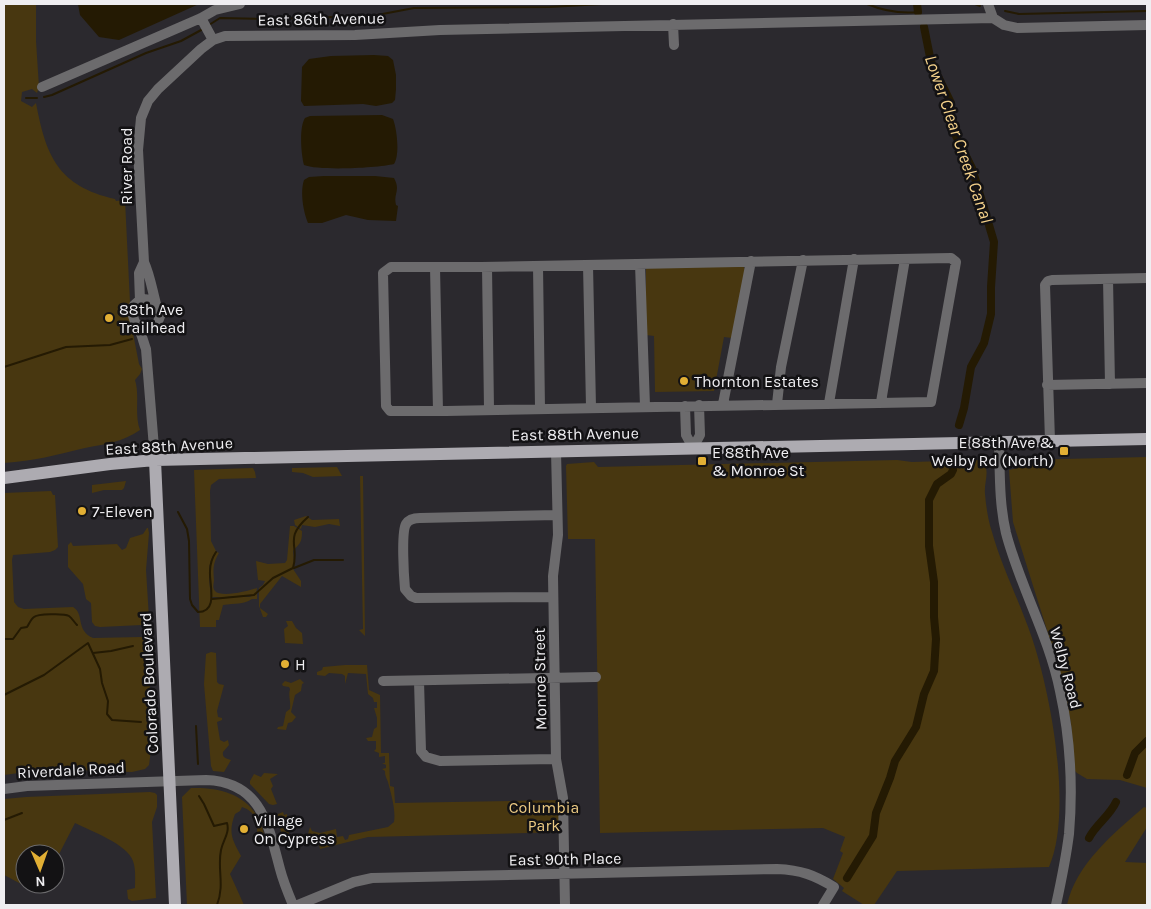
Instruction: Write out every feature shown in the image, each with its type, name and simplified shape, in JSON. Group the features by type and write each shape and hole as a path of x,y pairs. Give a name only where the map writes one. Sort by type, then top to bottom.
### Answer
{"main road":[{"name":"East 88th Avenue","path":"4,478 155,460 1147,440"},
{"name":"Colorado Boulevard","path":"155,460 175,905"}],"street":[{"path":"42,87 202,21 215,10 240,4"},
{"path":"988,4 993,18"},
{"name":"East 86th Avenue","path":"211,37 245,35 307,37 440,30 993,18 1004,25 1017,28 1147,25"},
{"path":"202,21 211,37"},
{"path":"673,24 674,46"},
{"name":"River Road","path":"156,304 149,272 144,262 138,150 140,125 148,101 211,37"},
{"path":"951,258 956,262 931,402 723,404 438,411 390,411 386,406 383,273 391,267 905,259 951,258"},
{"path":"829,403 854,259"},
{"path":"881,402 905,259"},
{"path":"777,404 781,367 803,260"},
{"path":"723,404 751,261"},
{"name":"River Road","path":"140,301 139,274 144,262"},
{"path":"640,264 645,406"},
{"path":"588,265 591,407"},
{"path":"538,266 540,408"},
{"path":"435,267 438,411"},
{"path":"487,267 489,409"},
{"path":"1050,441 1045,285 1048,281 1052,280 1147,278"},
{"path":"1108,279 1110,384"},
{"path":"146,349 161,314 156,304 148,300 140,301 136,304 132,317 146,349 155,460"},
{"path":"136,324 146,328 156,324"},
{"path":"1047,385 1147,383"},
{"path":"693,448 700,435 699,405"},
{"path":"685,406 686,435 693,448"},
{"name":"Welby Road","path":"999,442 1001,507 1007,534 1049,651 1060,690 1064,713 1070,808 1068,836 1056,905"},
{"name":"Monroe Street","path":"556,451 558,542 553,576 556,759 563,798 565,905"},
{"path":"553,597 416,598 405,589 403,531 405,525 410,520 420,518 557,515"},
{"path":"383,681 596,677"},
{"path":"419,680 421,751 426,758 440,761 556,759"},
{"name":"Riverdale Road","path":"4,789 27,786 170,780 223,781 240,789 249,796 262,812 268,824 280,871 293,905"},
{"name":"East 90th Place","path":"298,905 354,882 372,878 794,870 815,876 834,887 823,905"}],"green space":[{"path":"4,4 36,4 39,87 37,93 32,89 22,92 21,101 32,107 36,103 45,139 50,153 58,166 80,186 116,201 125,200 131,323 139,364 142,369 135,380 137,418 140,430 107,444 35,459 4,463"},
{"path":"743,266 745,269 732,338 724,337 714,391 655,392 654,336 646,335 646,269 649,267"},
{"path":"1147,457 1147,788 1120,780 1087,779 1075,771 1071,723 1058,665 1013,522 1009,470 1017,468 1021,460"},
{"path":"897,460 912,462 978,460 986,468 985,494 987,513 1001,559 1032,638 1052,721 1057,753 1059,816 1056,844 1049,867 897,871 874,905 864,905 842,891 844,888 833,879 843,853 840,851 845,837 823,828 600,833 595,539 568,539 567,464 594,462 598,467"},
{"path":"337,467 342,476 313,477 303,473 292,472 292,468"},
{"path":"253,468 256,478 219,479 211,485 211,541 216,551 210,562 209,574 211,599 223,597 212,597 210,568 217,552 219,553 214,569 214,590 218,593 229,594 257,588 254,595 226,597 249,597 257,594 257,599 223,605 219,620 216,620 216,627 200,627 194,470"},
{"path":"360,476 363,476 365,636 359,630 363,629"},
{"path":"126,481 122,490 104,490 92,493 92,485"},
{"path":"51,491 55,495 58,547 50,552 13,555 14,602 18,607 24,609 73,607 79,614 84,631 93,638 142,637 142,639 149,640 151,750 149,765 145,769 132,772 74,770 4,775 4,493"},
{"path":"306,516 312,520 339,519 340,526 329,524 315,527 302,525 301,529 295,525 294,520"},
{"path":"290,526 294,526 302,531 302,538 293,551 293,569 301,581 301,587 282,576 260,604 260,608 268,614 266,617 263,617 259,606 259,588 265,581 258,580 256,561 268,564 285,563 287,560"},
{"path":"147,528 149,533 146,570 149,618 147,622 142,625 95,626 92,622 91,603 86,599 83,584 68,567 68,545 71,542 73,546 117,544 122,550 126,548 130,538 143,534"},
{"path":"286,621 292,621 302,633 303,644 285,643 284,629 288,626"},
{"path":"216,653 217,682 224,685 217,711 218,717 222,718 222,720 217,722 220,740 224,742 228,740 229,745 223,752 223,756 231,760 224,772 213,771 211,766 204,684 206,654"},
{"name":"Columbia Park","path":"367,665 369,690 380,695 381,753 389,753 390,786 394,787 395,803 563,800 564,832 368,837 320,849 317,835 298,838 298,840 284,843 277,817 278,814 283,812 284,815 287,814 289,833 292,837 308,834 310,827 312,831 320,833 336,829 337,837 343,836 345,840 348,839 349,835 388,827 394,822 392,797 385,771 382,769 386,768 386,765 382,763 385,763 385,756 379,757 379,753 374,751 376,749 376,741 368,741 366,738 372,737 374,729 377,727 374,708 377,708 377,702 374,702 373,698 368,694 366,674 348,673 345,684 345,676 342,674 329,673 325,676 317,675 317,672 322,670 323,667"},
{"path":"300,679 304,683 302,684 301,691 295,695 291,712 296,717 292,722 288,723 286,730 277,729 283,726 286,712 290,709 290,689 282,684 285,681 291,683"},
{"path":"264,773 278,774 270,779 273,786 271,789 277,804 269,804 250,784 254,774 261,777"},
{"path":"191,788 226,792 237,797 254,811 260,821 264,834 256,836 257,822 250,811 242,807 235,814 231,831 241,856 230,874 244,905 187,905 182,797"},
{"path":"155,793 157,795 157,807 152,822 156,898 132,901 128,899 127,890 135,888 135,867 129,855 124,849 108,839 75,823 64,844 15,844 15,881 4,875 4,799"},
{"path":"1144,807 1147,808 1147,827 1125,862 1147,863 1147,905 1067,905 1072,890 1087,863 1109,839"}],"shaded area":[{"path":"78,4 199,4 119,40 99,37 80,15"},
{"path":"331,56 388,56 393,60 396,89 395,100 392,103 376,106 363,104 304,106 301,101 302,67 309,59"},
{"path":"382,115 393,119 397,135 397,155 394,164 349,168 322,168 304,165 301,134 305,118 310,116"},
{"path":"309,177 394,178 397,186 395,201 398,206 396,221 368,220 346,215 322,223 308,223 303,202 302,190 304,180"}],"waterway":[{"path":"209,25 220,18 265,19 372,16 414,8 550,7 602,4"},
{"path":"867,4 892,11 918,12"},
{"name":"Lower Clear Creek Canal","path":"917,4 918,12"},
{"path":"975,4 980,6"},
{"path":"1005,11 1019,14 1147,11"},
{"name":"Lower Clear Creek Canal","path":"924,27 931,62 951,103 951,126 972,168 994,242 991,314 984,343 971,367 959,425"},
{"path":"44,97 146,53 181,41 203,29"},
{"path":"26,98 37,98"},
{"path":"4,367 66,347 110,345 132,339"},
{"name":"Lower Clear Creek Canal","path":"847,878 873,836 876,813 895,761 916,727 924,694 934,671 936,639 934,582 929,546 929,500 937,484 951,474 953,470"},
{"path":"178,512 187,529 190,599 198,612 205,611 211,602 210,568 216,552"},
{"path":"212,599 254,595 273,578 293,568 295,560 294,537 300,525 308,517"},
{"path":"294,568 314,560 343,560"},
{"path":"4,639 13,639 21,628 27,627 33,618 40,615 66,615 77,625"},
{"path":"4,695 44,675 88,643 100,669 108,701 107,714 112,720 141,722"},
{"path":"93,653 133,646"},
{"path":"196,726 198,764"},
{"path":"1127,775 1135,753 1147,741"},
{"path":"199,796 214,826 227,823 228,827 220,857 221,883 217,905"},
{"path":"1089,838 1116,802"},
{"path":"4,820 22,813"}],"place":[{"name":"88th Ave Trailhead","path":"109,318"},
{"name":"Thornton Estates","path":"684,381"},
{"name":"E 88th Ave & Welby Rd (North)","path":"1064,451"},
{"name":"E 88th Ave & Monroe St","path":"702,461"},
{"name":"7-Eleven","path":"82,511"},
{"name":"H","path":"285,664"},
{"name":"Village On Cypress","path":"244,829"}]}
